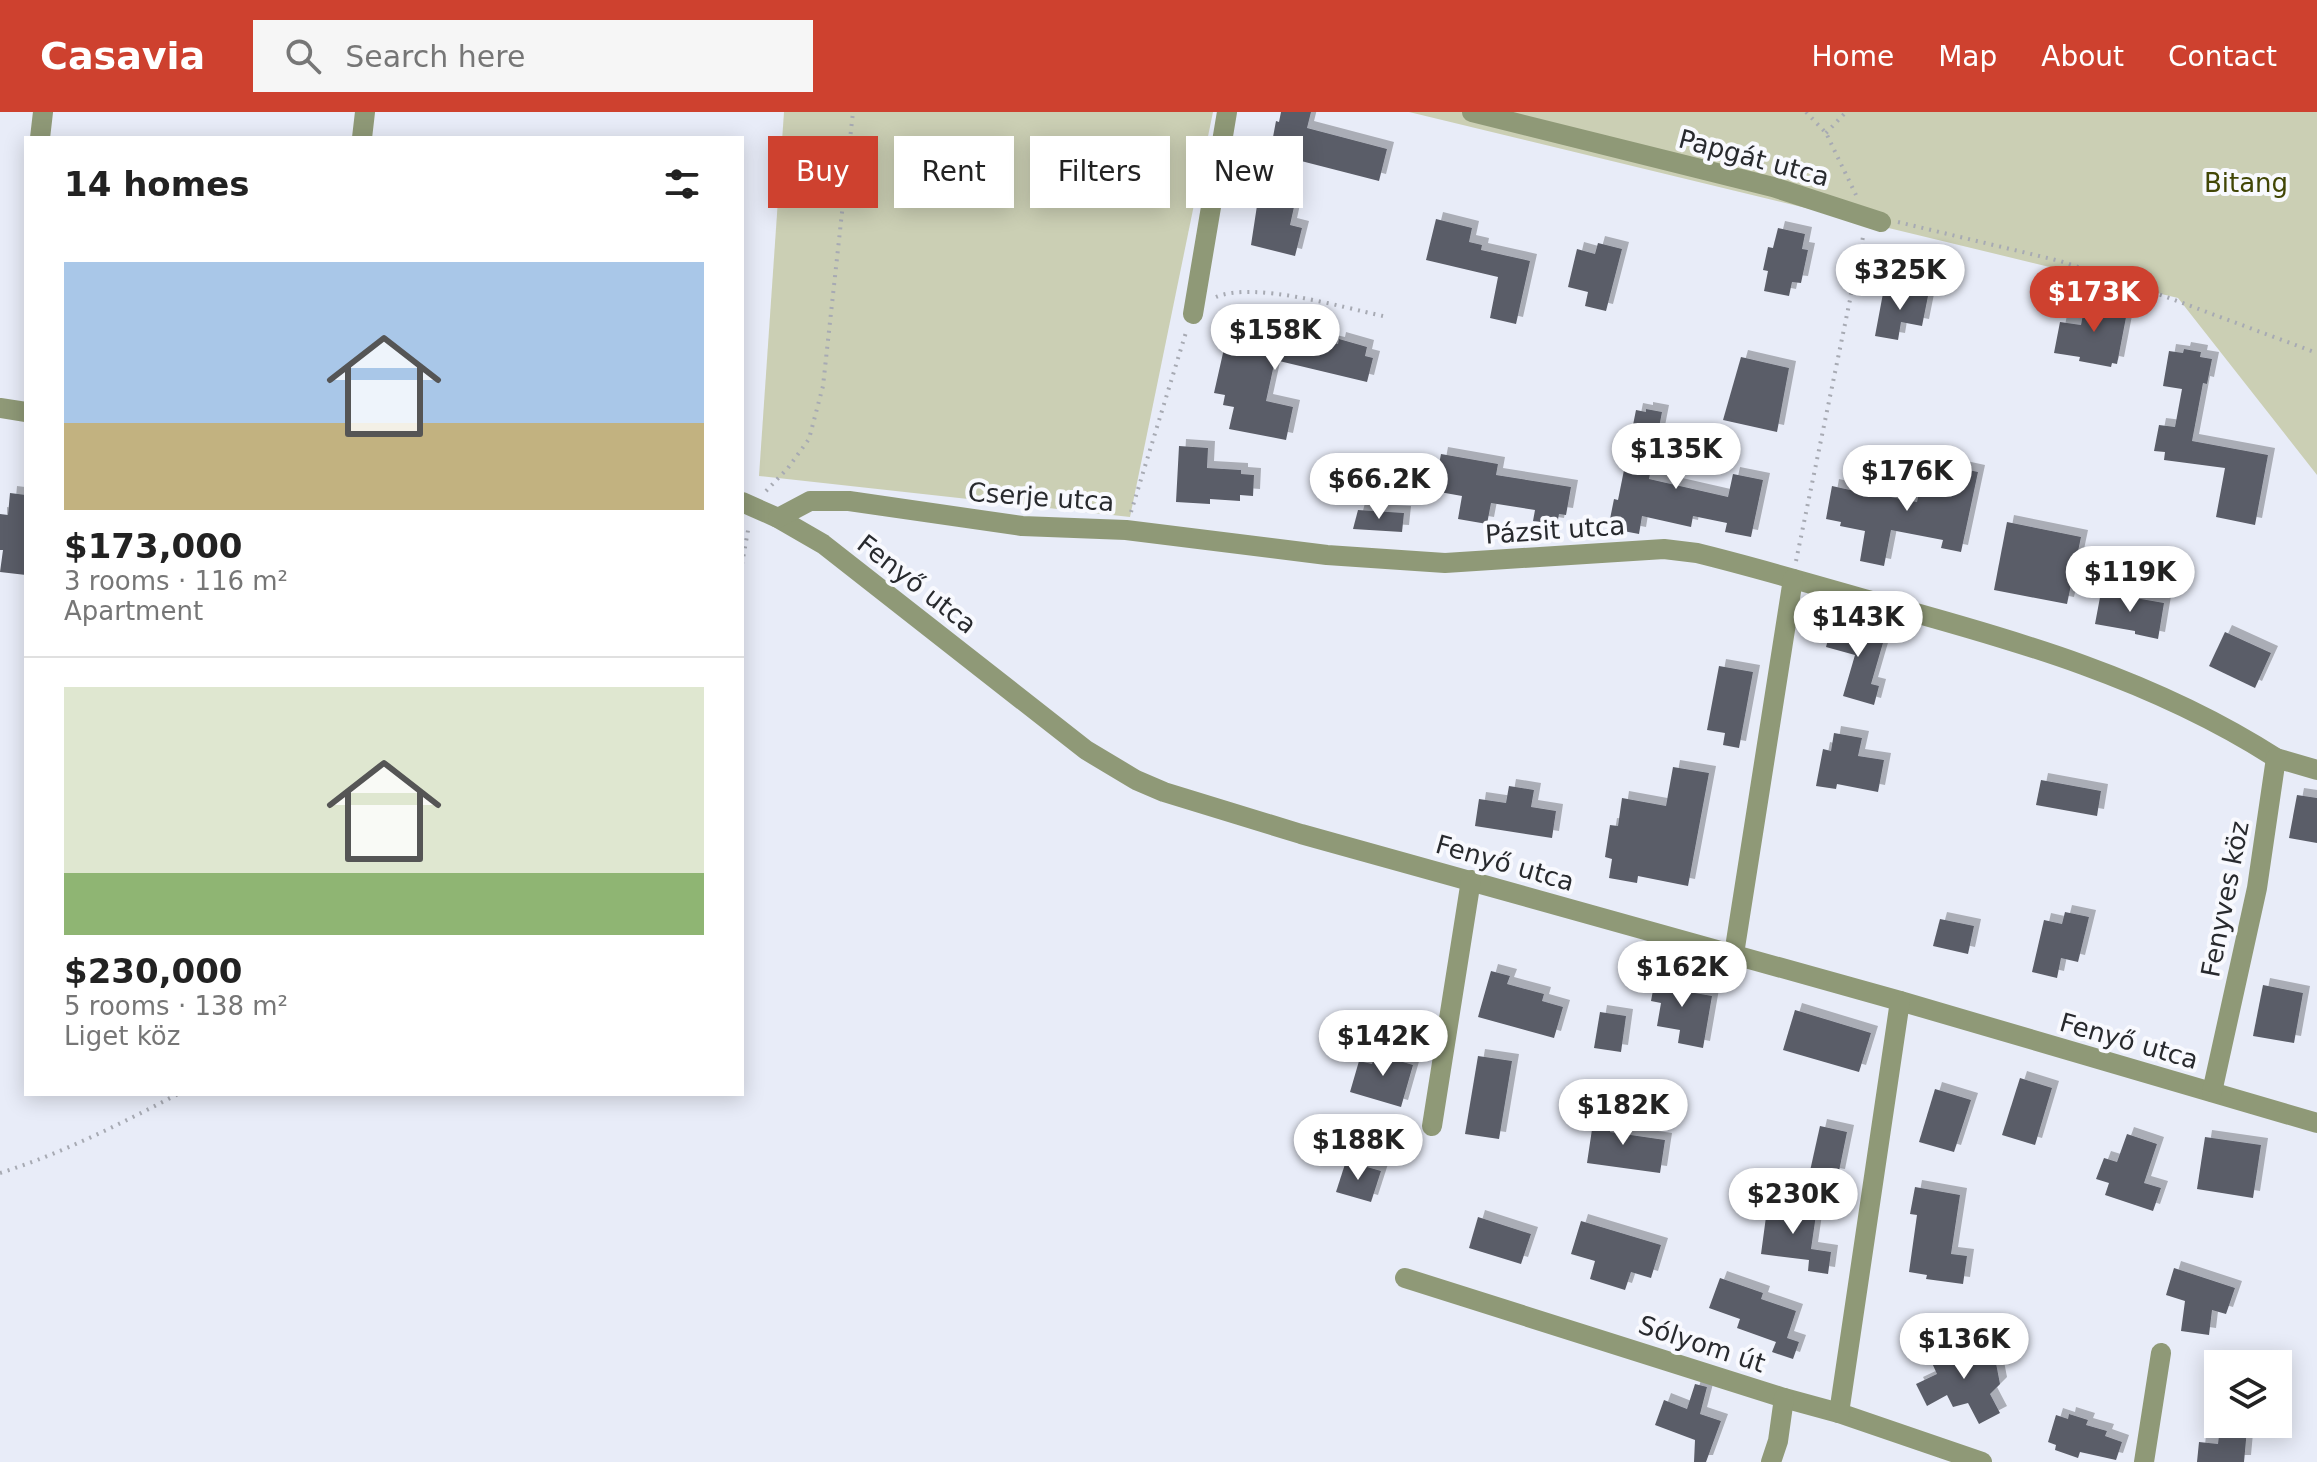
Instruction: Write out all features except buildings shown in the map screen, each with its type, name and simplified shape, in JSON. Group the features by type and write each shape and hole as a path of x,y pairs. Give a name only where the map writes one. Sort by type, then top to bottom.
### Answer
{"street":[{"path":"40,136 43,112"},
{"path":"362,136 365,112"},
{"path":"1193,314 1227,112"},
{"name":"Papgát utca","path":"1472,112 1773,187 1875,220"},
{"path":"0,408 24,412"},
{"name":"Cserje utca","path":"778,518 810,501 827,500 1022,526 1126,530"},
{"name":"Fenyő utca","path":"747,504 823,544 1060,731 1136,780 1195,803 1900,1001 2317,1123"},
{"name":"Pázsit utca","path":"1126,530 1327,555 1445,563 1664,549 1697,553 2006,638 2067,658 2161,696 2237,733 2276,758"},
{"path":"1734,954 1793,579"},
{"path":"2276,758 2317,770"},
{"name":"Fenyves köz","path":"2212,1092 2257,888 2276,758"},
{"path":"1432,1126 1471,880"},
{"path":"1839,1413 1900,1001"},
{"name":"Sólyom út","path":"1405,1278 1839,1413 1982,1462"},
{"path":"2144,1462 2161,1353"},
{"path":"1771,1462 1778,1441 1784,1398"}],"path":[{"path":"744,540 747,504 788,468 809,439 823,386 853,112"},
{"path":"1806,112 1826,133 1875,220"},
{"path":"1826,133 1846,112"},
{"path":"1875,220 1896,221 2060,261 2317,353"},
{"path":"1793,579 1860,246 1864,233 1875,220"},
{"path":"1193,314 1214,298 1229,292 1257,292 1383,316"},
{"name":"Cserje utca","path":"1126,530 1181,341 1193,314"},
{"path":"0,1173 94,1137 174,1096"}],"green space":[{"path":"784,112 1213,112 1208,136 1186,136 1186,208 1193,208 1130,517 759,476 777,208 878,208 878,136 782,136"},
{"name":"Bitang","path":"1409,112 2317,112 2317,475 2178,298"}]}
